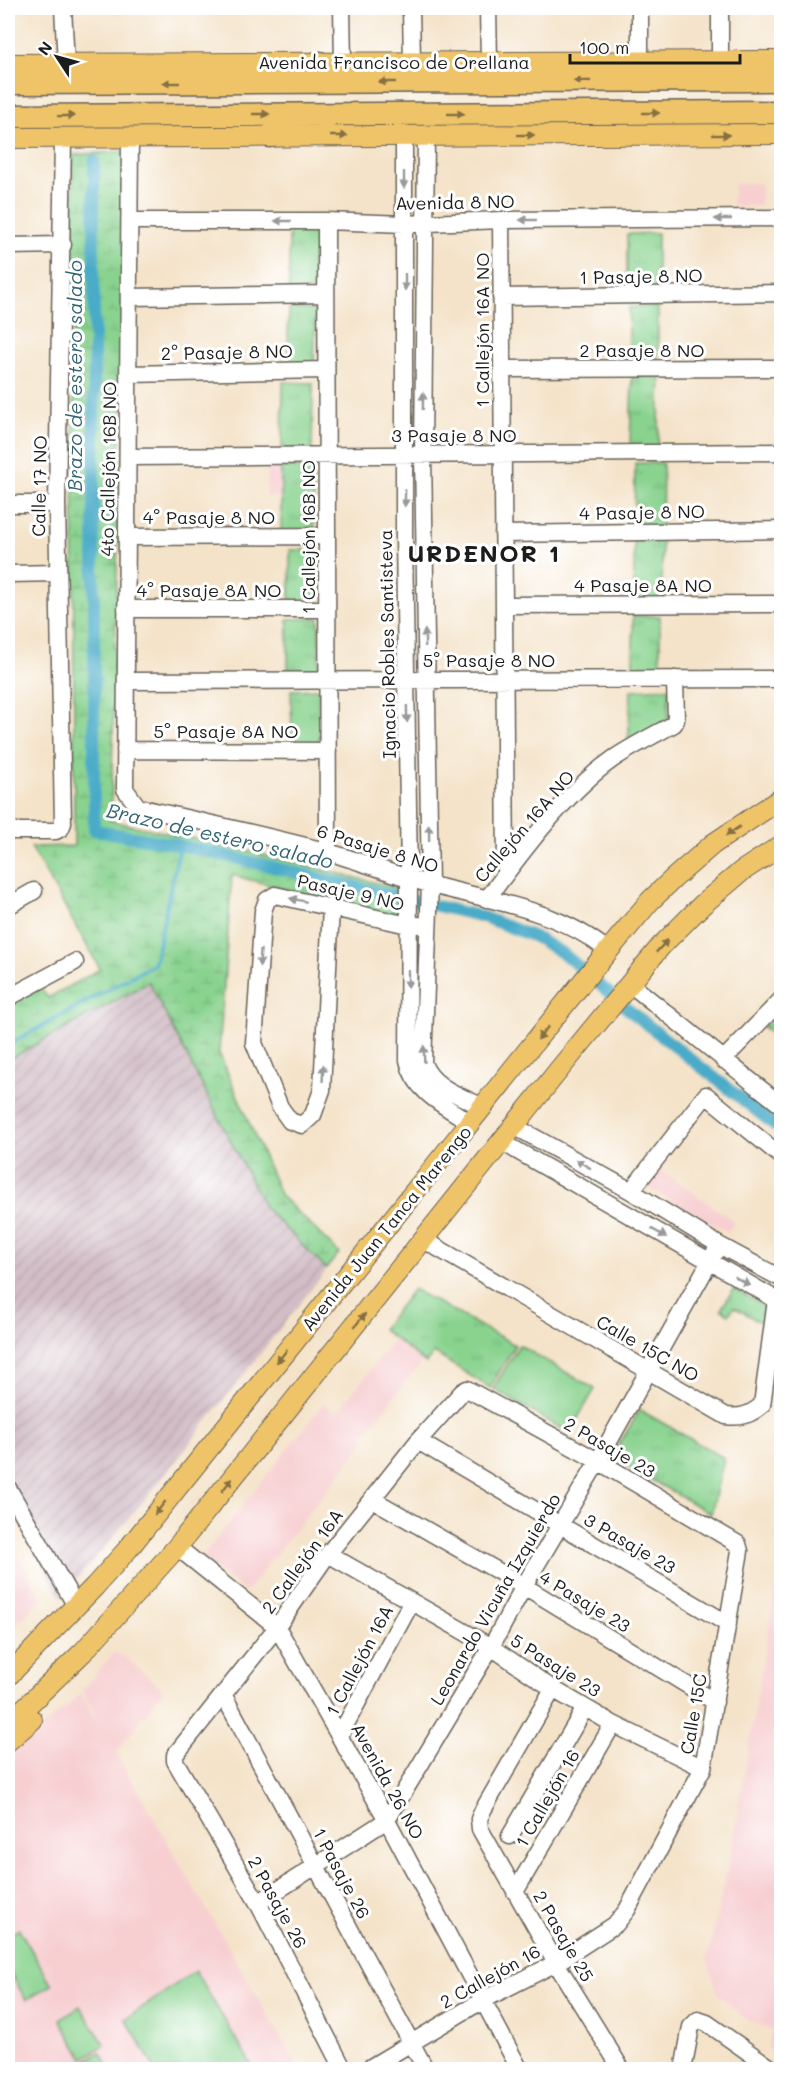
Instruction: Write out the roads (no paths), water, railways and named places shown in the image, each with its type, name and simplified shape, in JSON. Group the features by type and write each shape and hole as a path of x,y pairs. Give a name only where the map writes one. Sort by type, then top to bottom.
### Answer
{"highway":[{"path":"202,83 320,63"},
{"name":"Avenida Francisco de Orellana","path":"8,83 782,80"},
{"path":"8,116 782,112"},
{"path":"270,136 352,114"}],"main road":[{"name":"Avenida Francisco de Orellana","path":"8,64 782,61"},
{"path":"8,138 782,134"},
{"name":"Avenida Juan Tanca Marengo","path":"8,1676 128,1549 593,969 650,902 713,844 782,798"},
{"name":"Avenida Juan Tanca Marengo","path":"8,1724 83,1652 177,1547 626,986 661,946 703,904 742,871 782,844"},
{"name":"Avenida Juan Tanca Marengo","path":"8,1741 41,1712 132,1619 177,1547"}],"street":[{"path":"63,8 66,64"},
{"path":"342,8 343,62"},
{"path":"411,8 412,62"},
{"path":"488,8 489,62"},
{"path":"640,8 640,61"},
{"path":"720,8 720,61"},
{"name":"Ignacio Robles Santisteva","path":"404,136 404,224 426,680 429,888 423,1063 429,1075 477,1115"},
{"name":"Ignacio Robles Santisteva","path":"426,136 426,222 414,455 406,680 409,884 407,1050 409,1069 416,1083 423,1089 477,1115"},
{"name":"4to Callejón 16B NO","path":"130,137 124,789 131,800"},
{"name":"Calle 17 NO","path":"8,831 56,831 63,823 57,504 63,138"},
{"name":"Avenida 8 NO","path":"130,222 326,220 404,224 501,220 782,218"},
{"name":"1 Callejón 16B NO","path":"326,220 328,852"},
{"name":"1 Callejón 16A NO","path":"501,220 506,872"},
{"path":"8,246 63,245"},
{"name":"1 Pasaje 8 NO","path":"501,297 782,292"},
{"path":"129,297 326,294"},
{"name":"2 Pasaje 8 NO","path":"502,369 782,368"},
{"name":"2° Pasaje 8 NO","path":"128,374 327,370"},
{"name":"3 Pasaje 8 NO","path":"128,457 782,452"},
{"path":"8,504 57,504"},
{"name":"4 Pasaje 8 NO","path":"503,534 782,530"},
{"name":"4° Pasaje 8 NO","path":"127,537 327,536"},
{"path":"8,574 58,573"},
{"name":"4 Pasaje 8A NO","path":"504,605 782,604"},
{"name":"4° Pasaje 8A NO","path":"126,609 327,609"},
{"name":"Callejón 16A NO","path":"487,899 506,872 572,795 613,759 674,724 676,720 675,679"},
{"name":"5° Pasaje 8 NO","path":"126,681 782,679"},
{"name":"5° Pasaje 8A NO","path":"125,750 328,751"},
{"name":"6 Pasaje 8 NO","path":"131,800 138,807 328,852 409,884 515,906 568,924 590,935 608,951"},
{"path":"8,906 34,891"},
{"name":"Pasaje 9 NO","path":"332,907 322,1090 313,1115 302,1125 290,1121 280,1107 254,1043 263,911 267,900 274,895 408,922 428,923"},
{"path":"8,998 75,962"},
{"path":"626,986 782,1106"},
{"path":"723,1060 782,999"},
{"path":"631,1191 706,1095 782,1157"},
{"path":"514,1126 631,1191 719,1245 781,1275"},
{"path":"502,1142 779,1302"},
{"name":"Calle 15C NO","path":"424,1240 726,1416 739,1417 753,1413 762,1405 779,1302"},
{"name":"Leonardo Vicuña Izquierdo","path":"258,1903 315,1864 387,1820 492,1647 524,1586 598,1461 719,1245"},
{"name":"2 Pasaje 23","path":"462,1392 468,1390 598,1461 738,1544"},
{"name":"2 Callejón 16A","path":"175,1755 277,1627 328,1554 418,1441 462,1392"},
{"name":"3 Pasaje 23","path":"418,1441 728,1624"},
{"path":"8,1488 76,1606"},
{"name":"4 Pasaje 23","path":"372,1499 524,1586 715,1702"},
{"name":"Calle 15C","path":"627,1910 703,1768 740,1551 738,1544"},
{"name":"Avenida 26 NO","path":"177,1547 277,1627 387,1820 520,2070"},
{"name":"5 Pasaje 23","path":"328,1554 492,1647 553,1689 613,1724 703,1768"},
{"name":"1 Callejón 16A","path":"340,1735 411,1603"},
{"name":"2 Pasaje 25","path":"553,1689 479,1819 480,1829 555,1962 622,2070"},
{"name":"1 Pasaje 26","path":"223,1694 426,2070"},
{"path":"510,1836 585,1708"},
{"name":"1 Callejón 16","path":"515,1892 613,1724"},
{"name":"2 Pasaje 26","path":"175,1755 175,1761 258,1903 344,2070"},
{"name":"2 Callejón 16","path":"366,2070 483,2001 555,1962 616,1924 627,1910"},
{"path":"683,2070 691,2027 698,2020 707,2023 772,2069"}],"waterway":[{"name":"Brazo de estero salado","path":"94,161 94,830 180,845 483,917 535,937 564,954 630,1011 782,1131"},
{"path":"8,1045 154,964 180,845"}],"district":[{"name":"URDENOR 1","path":"484,552"}]}
